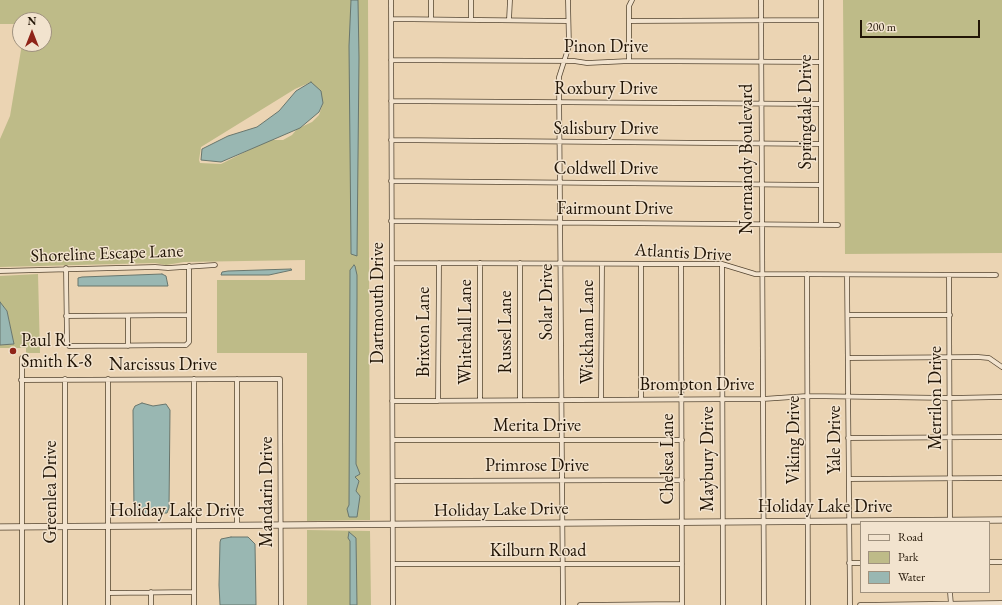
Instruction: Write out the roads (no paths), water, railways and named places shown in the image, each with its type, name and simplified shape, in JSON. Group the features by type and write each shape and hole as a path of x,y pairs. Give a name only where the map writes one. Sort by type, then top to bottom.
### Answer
{"street":[{"name":"Dartmouth Drive","path":"391,0 394,605"},
{"path":"431,0 431,18"},
{"path":"471,0 471,19"},
{"path":"509,20 510,0"},
{"name":"Solar Drive","path":"563,605 559,77 569,46 567,21 568,0"},
{"path":"629,61 629,6 632,0"},
{"name":"Normandy Boulevard","path":"761,0 764,605"},
{"name":"Springdale Drive","path":"820,0 821,225"},
{"path":"391,19 431,18 567,21"},
{"path":"629,21 820,20"},
{"name":"Pinon Drive","path":"391,60 564,61 587,63 629,61 820,62"},
{"name":"Roxbury Drive","path":"391,101 820,104"},
{"name":"Salisbury Drive","path":"391,140 821,144"},
{"name":"Coldwell Drive","path":"391,181 821,185"},
{"name":"Fairmount Drive","path":"391,221 838,225"},
{"name":"Atlantis Drive","path":"392,263 722,264 755,274 996,275"},
{"name":"Brixton Lane","path":"438,401 439,263"},
{"name":"Whitehall Lane","path":"480,263 480,400"},
{"name":"Russel Lane","path":"520,263 520,400"},
{"name":"Wickham Lane","path":"601,400 602,264"},
{"path":"641,264 641,399"},
{"name":"Chelsea Lane","path":"681,264 682,605"},
{"name":"Maybury Drive","path":"722,264 723,605"},
{"name":"Shoreline Escape Lane","path":"0,271 66,268 168,268 215,265"},
{"path":"66,268 67,343 69,346 128,346 187,345 189,342 189,266"},
{"name":"Viking Drive","path":"807,274 808,605"},
{"name":"Yale Drive","path":"847,275 850,605"},
{"name":"Merrilon Drive","path":"949,275 950,521"},
{"path":"66,316 189,315"},
{"path":"848,315 950,315"},
{"path":"128,316 128,346"},
{"path":"22,358 22,605"},
{"path":"848,358 989,358 1002,367"},
{"name":"Greenlea Drive","path":"65,379 65,605"},
{"path":"108,379 108,605"},
{"path":"194,379 194,605"},
{"path":"237,379 237,525"},
{"name":"Narcissus Drive","path":"22,380 280,379"},
{"name":"Mandarin Drive","path":"280,379 281,605"},
{"name":"Brompton Drive","path":"392,401 763,399 807,396 950,398 1002,397"},
{"path":"848,438 1002,437"},
{"name":"Merita Drive","path":"393,440 682,440"},
{"path":"848,479 1002,478"},
{"name":"Primrose Drive","path":"393,481 682,480"},
{"name":"Holiday Lake Drive","path":"0,527 1002,520"},
{"path":"990,562 1002,562"},
{"path":"849,563 860,563"},
{"name":"Kilburn Road","path":"393,564 682,564"},
{"path":"151,592 151,605"},
{"path":"108,593 194,592"},
{"path":"950,593 950,604"},
{"path":"860,605 1002,603"},
{"path":"580,605 682,605"}],"water":[{"path":"351,0 358,0 359,58 357,256 351,254 349,46"},
{"path":"311,82 321,91 323,103 319,112 300,128 221,162 201,160 202,149 228,136 257,127 279,111 296,91"},
{"path":"354,265 357,275 356,464 360,474 355,477 359,481 356,491 360,496 357,517 349,517 347,509 349,505 350,270"},
{"path":"292,270 269,275 221,275 222,272 228,271"},
{"path":"162,274 166,276 168,286 78,286 78,278 82,277"},
{"path":"0,302 7,311 14,344 0,345"},
{"path":"142,403 153,406 166,404 170,410 169,508 167,513 148,515 135,513 134,511 133,410 135,406"},
{"path":"349,532 356,538 357,605 350,605"},
{"path":"231,537 248,537 255,544 256,605 220,605 220,542 221,539"}],"place":[{"name":"Paul R. Smith K-8","path":"13,351"}]}
